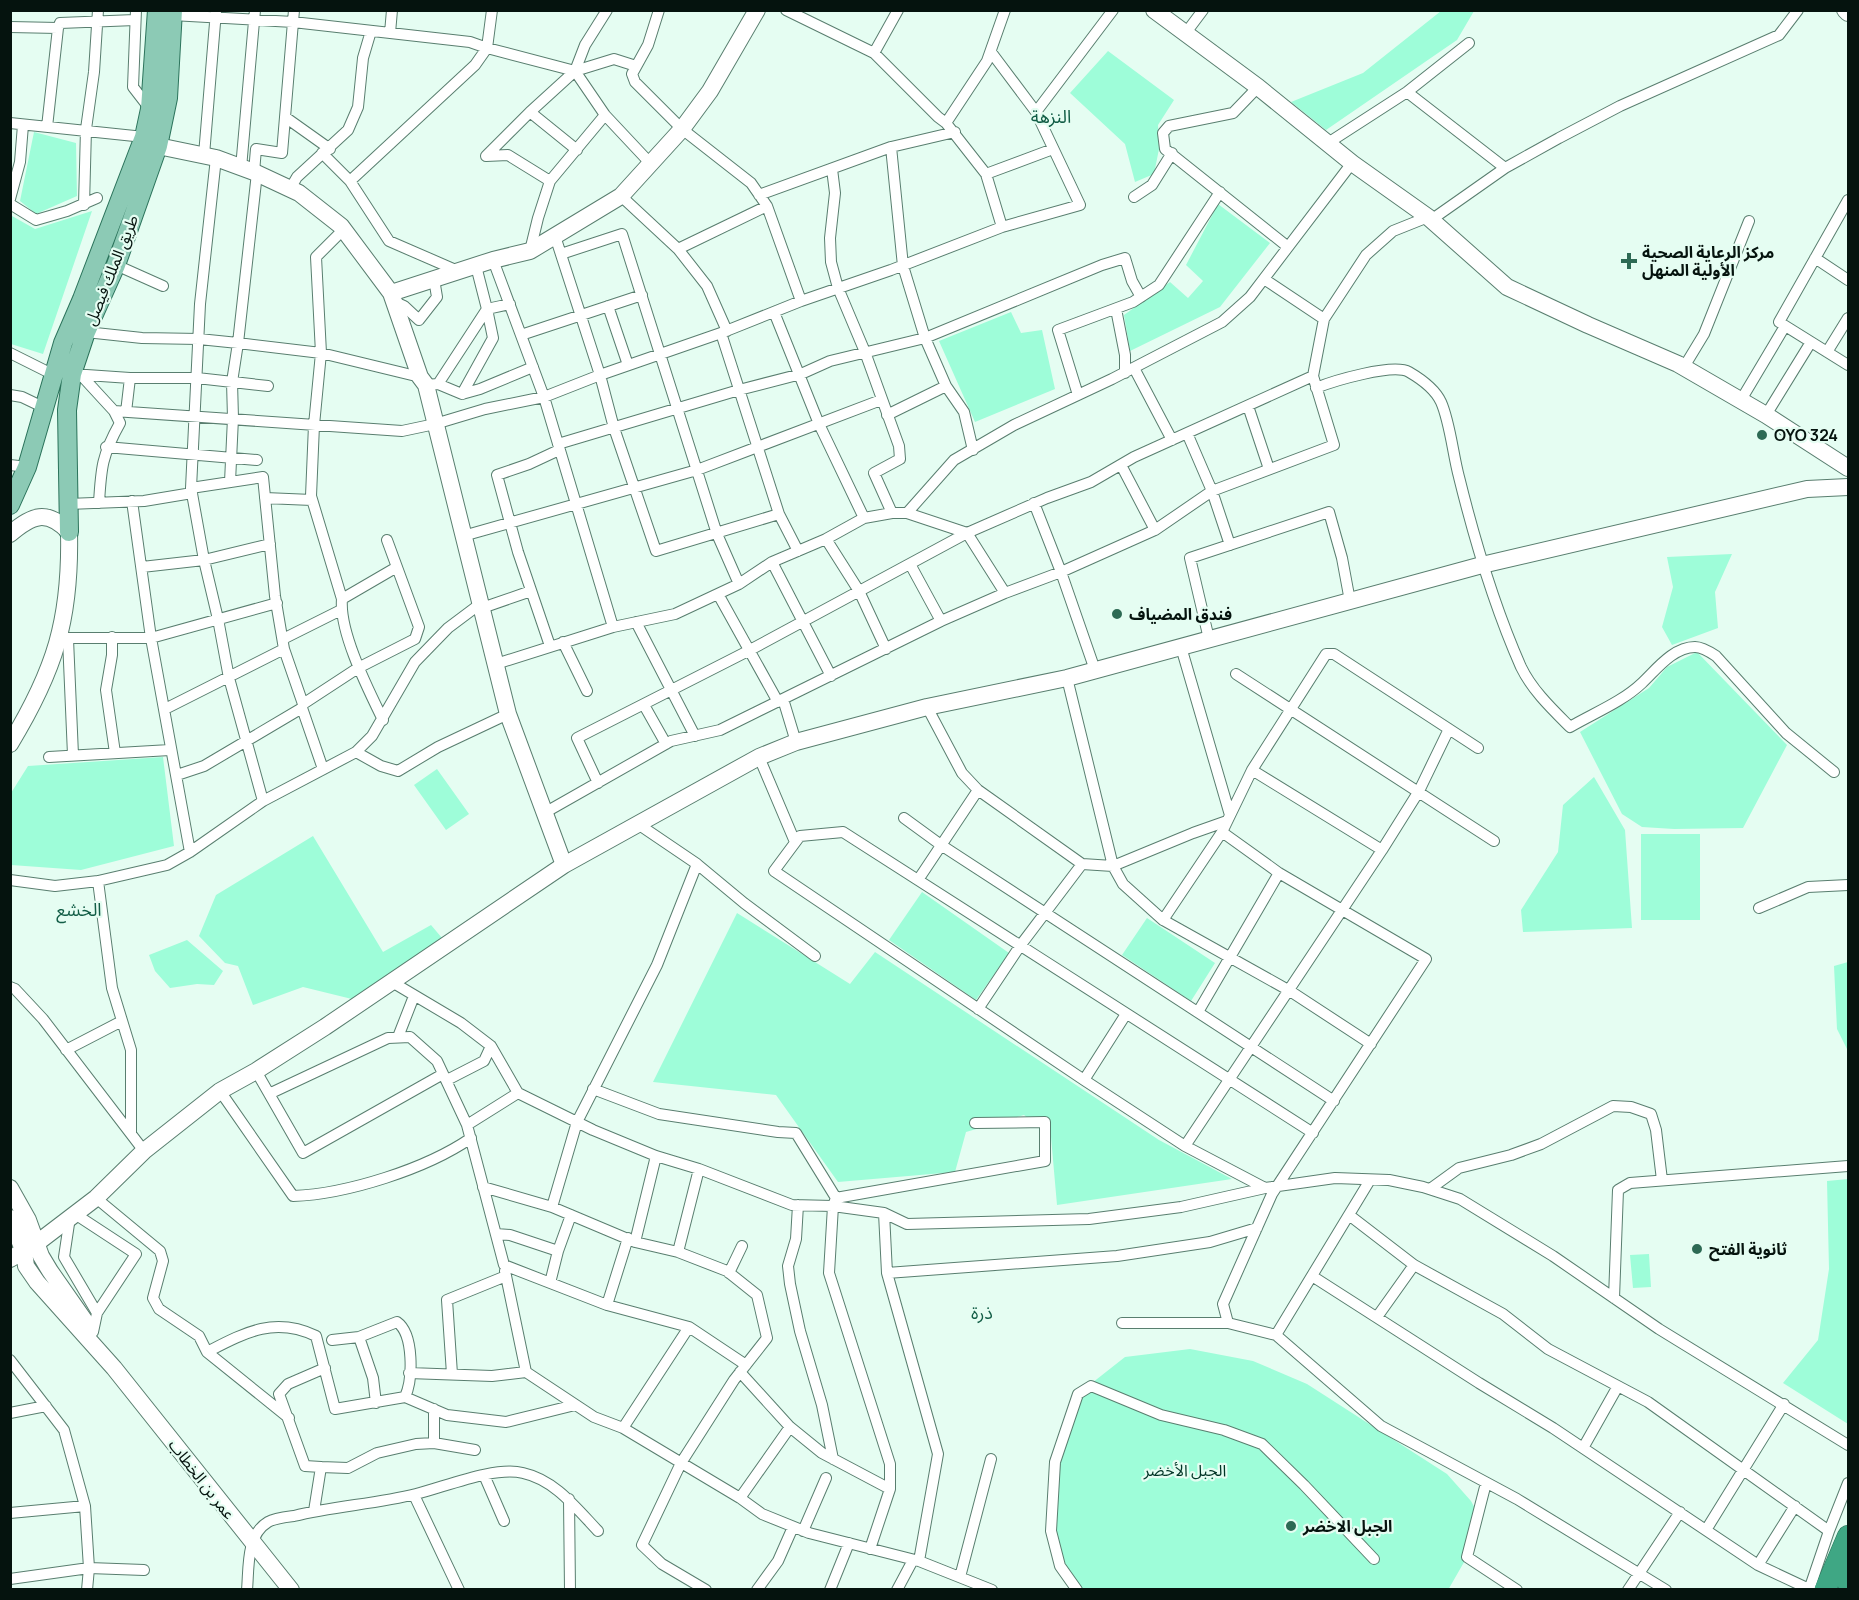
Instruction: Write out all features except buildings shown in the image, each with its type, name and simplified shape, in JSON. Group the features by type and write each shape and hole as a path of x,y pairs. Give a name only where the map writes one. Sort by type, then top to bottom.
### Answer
{"highway":[{"path":"1836,1582 1839,1533"}],"main road":[{"name":"طريق الملك فيصل","path":"69,532 68,374 63,343 126,189 151,141 150,109 167,12"},
{"name":"طريق الملك فيصل","path":"10,505 19,466 45,408 68,374 116,265 151,141 168,98 167,12"}],"street":[{"path":"251,171 256,149 282,153 294,10"},
{"path":"390,33 392,10"},
{"path":"350,181 475,65 487,48 492,10"},
{"path":"575,71 585,45 607,10"},
{"path":"658,10 648,45 632,74 635,82 682,129 751,183 767,206 801,301"},
{"path":"393,298 434,279 493,260 531,251 621,196 682,129 710,91 757,10"},
{"path":"786,10 874,53 946,123 986,174 1002,226"},
{"path":"874,53 898,10"},
{"path":"946,123 991,52 1005,10"},
{"path":"1036,112 1113,10"},
{"path":"1154,10 1258,87 1352,163 1430,219 1506,287 1684,367 1766,415 1848,468"},
{"path":"1185,34 1203,10"},
{"path":"546,812 666,744 720,730 941,621 1061,572 1155,530 1212,491 1334,445 1313,376 1324,319 1366,255 1393,231 1430,219 1504,168 1620,106 1779,35 1798,10"},
{"path":"1845,10 1848,13"},
{"path":"167,12 255,15 293,22 470,42 575,71 605,115 650,163"},
{"path":"216,14 192,490 229,678 263,801"},
{"path":"47,127 60,23 98,16 136,15 133,87 150,109"},
{"path":"230,482 232,382 238,343 251,171 255,15"},
{"path":"84,205 86,129 94,72 98,16"},
{"path":"10,27 58,28"},
{"path":"290,189 297,177 348,130 358,107 363,58 371,31"},
{"path":"1328,143 1407,92 1469,43"},
{"path":"114,411 402,431 435,424 485,409 544,397 724,332 801,301 903,266 1002,226 1080,205 1036,112 991,52"},
{"path":"550,181 508,155 486,156 575,71 614,59 636,66"},
{"path":"1258,87 1233,113 1169,126 1163,133 1165,148 1288,247"},
{"path":"1407,92 1504,168"},
{"path":"530,112 577,150"},
{"path":"531,251 537,218 550,181 605,115"},
{"path":"285,117 326,151 350,181 389,241 458,272"},
{"path":"10,123 86,129 151,141 210,157 251,171 299,193 344,230 393,298 428,382 435,424 508,714 564,865"},
{"path":"10,199 20,162 23,125"},
{"path":"759,195 891,147 955,132"},
{"path":"891,147 903,266 926,338 946,386 964,412 973,450"},
{"path":"986,174 1053,149"},
{"path":"1134,197 1152,185 1172,153"},
{"path":"907,513 954,460 1014,425 1222,322 1250,297 1352,163"},
{"path":"832,169 835,193 830,238 831,262 838,288 865,352 899,446 900,459 874,473 892,513"},
{"path":"1078,395 1058,330 1116,309 1159,285 1220,192"},
{"path":"621,196 678,249 707,286 724,332 739,390 779,514 798,551"},
{"path":"10,204 36,220 84,205 97,198"},
{"path":"1848,200 1779,322 1848,366"},
{"path":"678,249 767,206"},
{"path":"1684,367 1704,334 1749,221"},
{"path":"344,230 316,257 321,353 314,425 312,500 358,668 382,720"},
{"path":"561,254 622,234 717,534 739,584"},
{"path":"555,236 600,375 614,428 656,551 779,514"},
{"path":"550,646 531,591 497,475 529,464 559,447 614,428 739,390 801,374 830,361 926,338 1102,265 1125,258 1132,281 1141,297"},
{"path":"1815,258 1848,280"},
{"path":"493,260 544,397 614,627"},
{"path":"116,265 163,286"},
{"path":"462,394 493,338 476,266"},
{"path":"393,298 419,320 437,297 434,279"},
{"path":"1264,279 1324,319"},
{"path":"521,335 642,295"},
{"path":"428,382 487,309 510,304"},
{"path":"608,306 628,365"},
{"path":"1116,309 1129,370 1172,440"},
{"path":"774,312 801,374 819,424 864,518"},
{"path":"1827,352 1848,318"},
{"path":"1741,400 1785,326"},
{"path":"86,332 142,338 199,339 321,353 428,382 462,394 533,367"},
{"path":"1766,415 1811,342"},
{"path":"10,353 68,374 130,378 197,378 268,386"},
{"path":"1316,388 1342,378 1375,372 1406,370 1430,386 1441,401 1482,565 1522,669 1540,696 1570,727 1630,692 1670,656 1694,647 1704,649 1716,656 1786,733 1834,772"},
{"path":"68,374 114,411 120,423 106,447 101,471 99,503"},
{"path":"598,783 577,738 750,650 967,533 1034,503 1092,482 1172,440 1313,376"},
{"path":"126,412 130,378"},
{"path":"887,416 946,386"},
{"path":"480,389 485,409"},
{"path":"10,395 22,397 45,408"},
{"path":"463,536 697,470 881,400"},
{"path":"1248,406 1269,470"},
{"path":"1187,433 1212,491 1230,545"},
{"path":"106,447 257,460"},
{"path":"1121,465 1155,530"},
{"path":"68,504 144,501 263,477 277,603 284,644 322,769"},
{"path":"24,1251 96,1198 144,1151 220,1091 256,1071 392,982 564,865 759,757 796,742 927,707 1067,678 1482,565 1807,489 1848,487"},
{"path":"265,498 312,500"},
{"path":"132,501 170,750 177,775 190,852"},
{"path":"1034,503 1095,670"},
{"path":"496,664 614,627 675,615 739,584 772,562 826,539 864,518 892,513 907,513 967,533 1005,593"},
{"path":"1209,639 1190,558 1329,513 1342,558 1350,601"},
{"path":"10,534 26,520 39,517 51,517 69,532 70,567 64,639 73,755"},
{"path":"826,539 859,591 886,649"},
{"path":"177,775 204,766 247,742 358,668 415,639 419,627 387,540"},
{"path":"142,567 204,560 270,544"},
{"path":"772,562 831,676"},
{"path":"910,564 941,621"},
{"path":"165,709 229,678 284,644 397,567"},
{"path":"10,880 55,886 98,881 167,865 190,852 263,801 356,752 372,736 415,662 448,628 481,606 531,591"},
{"path":"718,594 781,700 796,742"},
{"path":"64,639 152,638 277,603"},
{"path":"636,622 695,736"},
{"path":"112,637 112,656 106,690 115,753"},
{"path":"10,744 46,680 64,639"},
{"path":"563,642 586,691"},
{"path":"1181,647 1229,818"},
{"path":"1163,920 1222,832 1252,770 1326,654 1334,654 1478,748"},
{"path":"1236,674 1494,841"},
{"path":"1067,678 1113,866 1123,884 1163,920 1290,991 1371,1044"},
{"path":"644,705 666,744"},
{"path":"927,707 962,773 978,790 1082,864 1113,866 1229,818"},
{"path":"356,752 381,766 398,771 438,747 508,714"},
{"path":"1185,1146 1382,850 1419,791 1449,729"},
{"path":"50,757 170,750"},
{"path":"759,757 795,842"},
{"path":"1252,770 1382,850"},
{"path":"918,880 978,790"},
{"path":"904,818 941,845 1334,1101"},
{"path":"638,824 697,864 744,903 815,956"},
{"path":"1265,1188 1185,1146 774,871 800,836 843,832 1313,1133"},
{"path":"1222,832 1280,873 1426,959 1278,1186 1223,1304 1228,1323"},
{"path":"552,1207 577,1122 657,965 697,864"},
{"path":"978,1009 1044,912 1082,864"},
{"path":"1198,1012 1280,873"},
{"path":"98,881 112,988 131,1050 131,1133"},
{"path":"1759,908 1808,888 1848,885"},
{"path":"392,982 461,1023 491,1046 518,1093 593,1130 656,1156 699,1169 792,1205 834,1202 1045,1161 1046,1122 975,1123"},
{"path":"10,987 15,989 43,1019 144,1151"},
{"path":"398,1037 414,996"},
{"path":"1084,1080 1126,1014"},
{"path":"66,1050 122,1021"},
{"path":"271,1093 388,1038 410,1037 437,1061 471,1138 505,1270 526,1372"},
{"path":"256,1071 271,1093 303,1153 445,1077 484,1061 491,1046"},
{"path":"593,1089 658,1114 778,1132 796,1132 834,1202 829,1273 890,1464 890,1489 870,1549"},
{"path":"220,1091 293,1196 311,1195 356,1185 411,1168 455,1149 471,1138"},
{"path":"467,1125 518,1093"},
{"path":"1430,1190 1459,1168 1511,1155 1541,1144 1613,1106 1631,1107 1651,1114 1656,1131 1662,1180"},
{"path":"607,1305 632,1240 656,1156"},
{"path":"1614,1298 1617,1190 1630,1183 1848,1166"},
{"path":"678,1252 699,1169"},
{"path":"834,1202 884,1214 907,1224 1089,1219 1181,1207 1278,1186 1335,1179 1389,1180 1460,1199 1553,1256 1659,1329 1848,1445"},
{"path":"1276,1335 1370,1180"},
{"path":"483,1187 552,1207 632,1240 678,1252 729,1273 757,1295 767,1338 743,1369 681,1463 642,1545 662,1564 706,1590"},
{"name":"عمر بن الخطاب","path":"10,1188 28,1220 24,1251 26,1266 37,1282 114,1368 291,1590"},
{"path":"96,1198 160,1251 163,1261 153,1298 159,1309 199,1336 207,1352 289,1418"},
{"path":"798,1205 796,1239 788,1266 790,1284 800,1331 822,1405 833,1459"},
{"path":"884,1214 887,1273 938,1454 916,1560 897,1590"},
{"path":"72,1215 64,1257 97,1313"},
{"path":"72,1215 136,1254 97,1313 93,1332"},
{"path":"550,1283 558,1251 572,1215"},
{"path":"1349,1215 1414,1265 1503,1314 1548,1349 1648,1402 1795,1506 1839,1533"},
{"name":"عمر بن الخطاب","path":"10,1218 24,1251"},
{"path":"887,1273 1118,1256 1210,1242 1257,1228"},
{"path":"496,1234 510,1235 558,1251"},
{"path":"729,1273 742,1246"},
{"name":"عمر بن الخطاب","path":"24,1251 41,1256 93,1332 114,1368"},
{"path":"1377,1317 1414,1265"},
{"path":"452,1374 447,1300 505,1270 550,1283 607,1305 689,1327 743,1369 790,1427 822,1453 890,1489"},
{"path":"1312,1276 1583,1448 1758,1565 1809,1589 1839,1533 1848,1483"},
{"path":"332,1340 359,1337 397,1322 404,1327 410,1347 409,1388 405,1397"},
{"path":"1122,1323 1228,1323 1276,1335 1381,1426 1486,1483 1666,1590"},
{"path":"207,1352 247,1331 280,1327 302,1329 316,1336 335,1409 405,1397 447,1415 506,1422 575,1406"},
{"path":"623,1428 689,1327"},
{"path":"359,1337 374,1378 375,1402"},
{"path":"10,1360 64,1430 86,1506 87,1590"},
{"path":"325,1368 288,1384 279,1394 305,1466 348,1468 377,1453 416,1444 434,1443 475,1450"},
{"path":"409,1373 492,1376 526,1372 594,1418 623,1428 740,1498 762,1514 798,1529 916,1560 992,1590"},
{"path":"1077,1590 1060,1566 1051,1531 1055,1462 1078,1394 1091,1386 1161,1415 1224,1430 1262,1444 1374,1559"},
{"path":"1583,1448 1618,1386"},
{"path":"1706,1530 1784,1404"},
{"path":"10,1413 46,1406"},
{"path":"434,1443 435,1409"},
{"path":"740,1498 790,1427"},
{"path":"960,1577 991,1459"},
{"path":"314,1511 321,1467"},
{"path":"247,1590 252,1542 259,1530 269,1522 314,1511 414,1495 484,1475 520,1472 534,1476 569,1499 598,1531"},
{"path":"484,1475 504,1521"},
{"path":"757,1590 798,1529 826,1478"},
{"path":"1486,1483 1467,1557 1517,1590"},
{"path":"414,1495 459,1590"},
{"path":"569,1499 570,1590"},
{"path":"10,1513 86,1506"},
{"path":"1758,1565 1795,1506"},
{"path":"1628,1590 1680,1512"},
{"path":"830,1590 849,1543"},
{"path":"10,1579 88,1568 144,1570"}],"green space":[{"path":"1441,11 1474,11 1457,40 1326,130 1291,102 1363,73"},
{"path":"1108,51 1174,100 1158,125 1159,149 1154,174 1135,182 1125,144 1070,93"},
{"path":"34,132 76,143 77,196 36,214 20,201"},
{"path":"1218,204 1270,243 1220,307 1130,351 1124,315 1170,282 1188,298 1203,281 1186,265"},
{"path":"92,211 43,354 11,344 12,216 35,229"},
{"path":"1011,312 1021,333 1042,330 1055,389 975,422 939,341"},
{"path":"1732,554 1715,592 1718,628 1672,645 1662,627 1673,587 1667,557"},
{"path":"1697,652 1787,745 1743,828 1642,827 1622,814 1580,732 1649,688 1667,667"},
{"path":"163,757 174,846 81,870 11,865 11,793 28,766"},
{"path":"437,769 469,814 446,830 414,785"},
{"path":"1594,777 1625,830 1632,928 1523,932 1521,910 1558,852 1563,805"},
{"path":"1641,834 1700,834 1700,920 1641,920"},
{"path":"313,836 383,952 431,925 442,938 356,1000 303,987 253,1005 238,966 225,963 199,936 216,895"},
{"path":"922,892 1009,953 976,1000 889,940"},
{"path":"737,913 850,984 875,952 1159,1140 1232,1179 1057,1205 1051,1137 1024,1115 966,1132 955,1172 838,1182 776,1095 653,1082"},
{"path":"1147,918 1215,963 1191,1001 1122,955"},
{"path":"187,940 223,971 214,985 197,984 170,988 155,971 149,955"},
{"path":"1848,962 1848,1051 1837,1029 1834,966"},
{"path":"1848,1179 1848,1424 1783,1383 1818,1340 1829,1269 1827,1181"},
{"path":"1649,1254 1651,1287 1633,1288 1630,1255"},
{"name":"الجبل الأخضر","path":"1190,1349 1253,1361 1307,1384 1447,1474 1471,1501 1478,1514 1467,1557 1448,1590 1077,1589 1060,1566 1051,1531 1055,1462 1078,1394 1125,1357"}],"place":[{"name":"مركز الرعاية الصحية الأولية المنهل","path":"1629,261"},
{"name":"OYO 324","path":"1762,435"},
{"name":"فندق المضياف","path":"1117,614"},
{"name":"ثانوية الفتح","path":"1697,1249"},
{"name":"الجبل الاخضر","path":"1291,1526"}],"district":[{"name":"النزهة","path":"1051,117"},
{"name":"الخشع","path":"79,910"},
{"name":"ذرة","path":"982,1313"}]}
